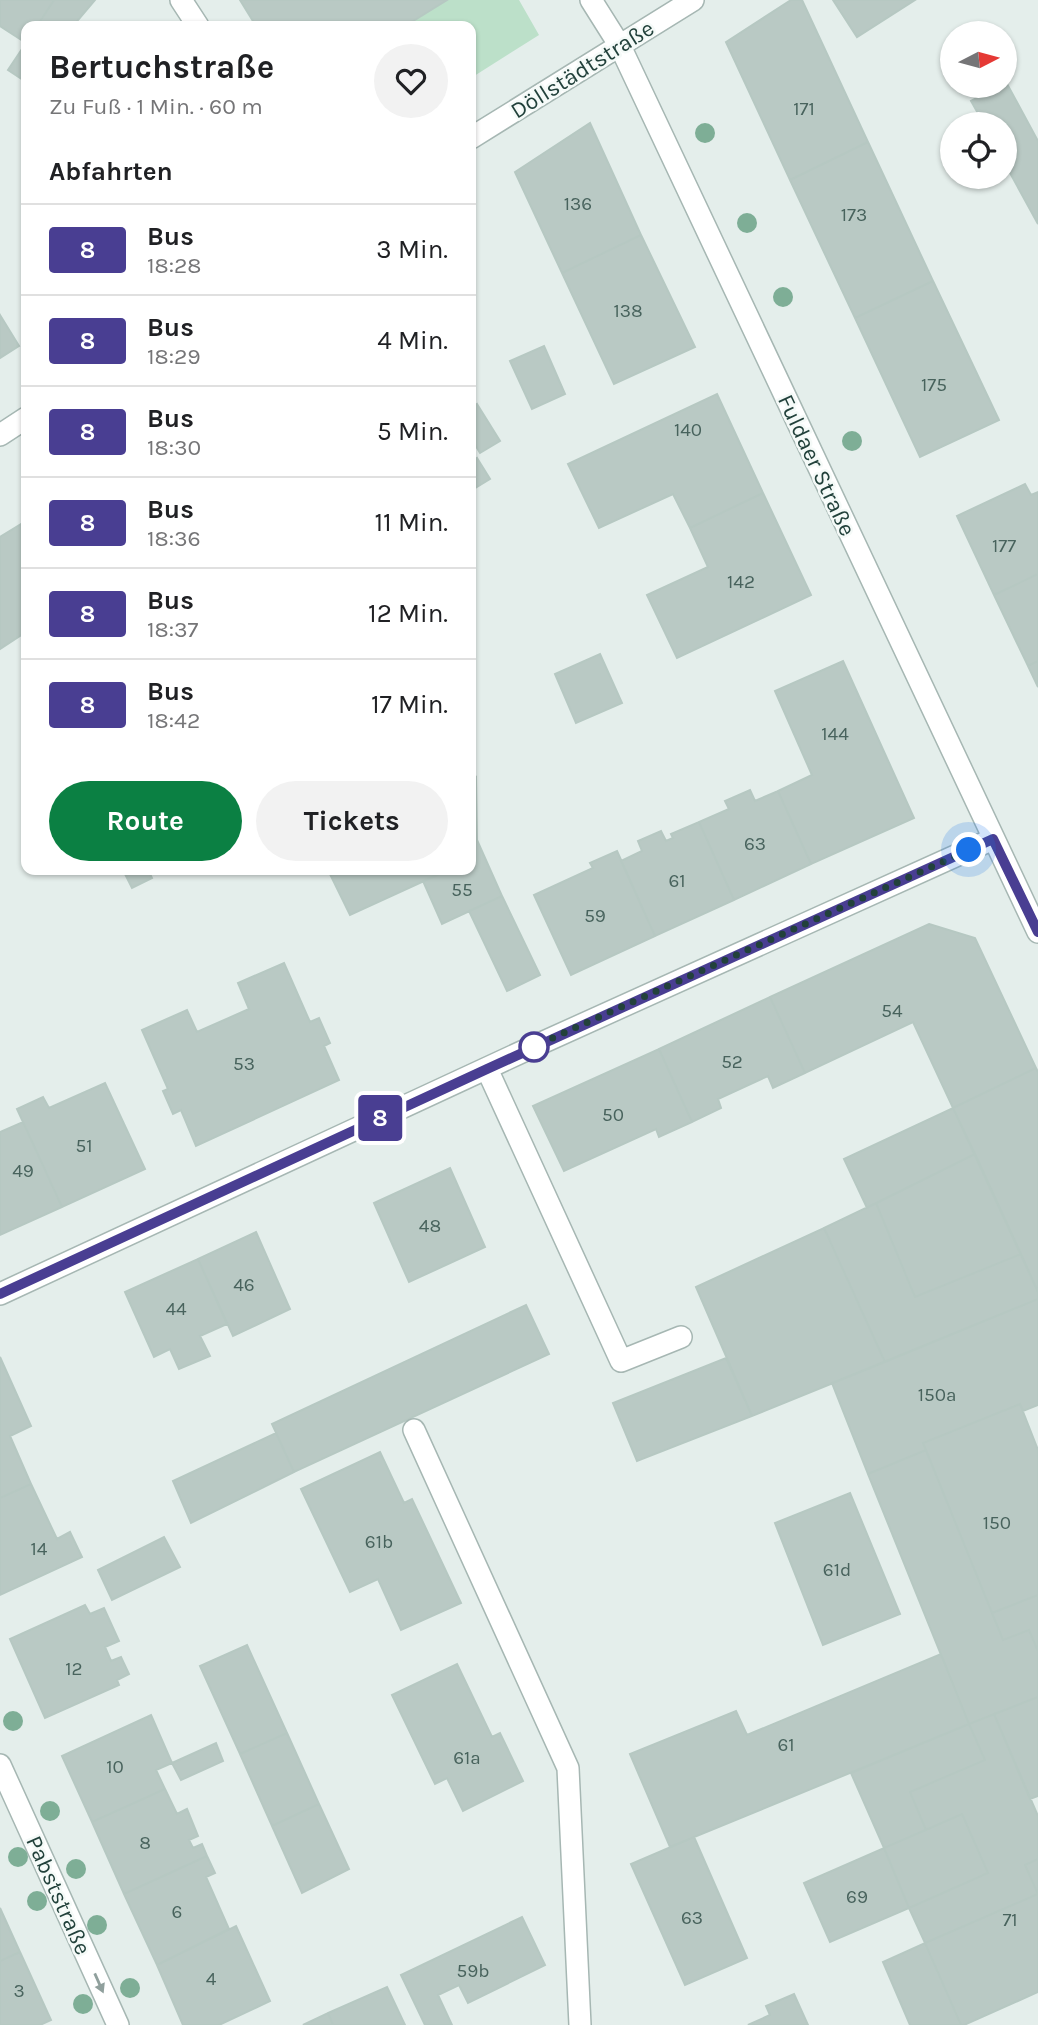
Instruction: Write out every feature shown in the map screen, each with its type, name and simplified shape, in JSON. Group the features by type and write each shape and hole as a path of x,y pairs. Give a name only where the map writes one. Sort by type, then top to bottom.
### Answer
{"street":[{"path":"181,0 195,21"},
{"name":"Fuldaer Straße","path":"592,0 620,46 1038,932"},
{"name":"Döllstädtstraße","path":"476,135 693,0"},
{"path":"0,435 21,421"},
{"path":"0,1294 993,839"},
{"path":"487,1069 621,1361 681,1337"},
{"path":"414,1430 568,1768 580,2025"},
{"name":"Pabststraße","path":"0,1765 118,2025"}],"green space":[{"path":"447,0 519,0 539,35 476,75 476,21 413,21"}],"building":[{"path":"0,0 54,0 40,21 21,21 21,40 0,26"},
{"path":"54,0 95,0 77,21 40,21"},
{"path":"240,0 447,0 413,21 253,21"},
{"path":"791,0 802,0 868,142 790,180 726,42"},
{"path":"833,0 915,0 857,37"},
{"path":"21,50 21,79 8,70"},
{"path":"977,98 1015,98 1038,141 1038,224 1017,186 1017,112 977,112 971,101"},
{"path":"590,123 641,235 562,273 515,172"},
{"path":"868,142 933,281 855,318 790,180"},
{"path":"641,235 695,347 614,384 562,273"},
{"path":"933,281 999,420 920,457 855,318"},
{"path":"0,315 19,346 0,358"},
{"path":"544,346 565,394 532,409 510,361"},
{"path":"717,394 763,493 690,528 673,494 599,528 568,464"},
{"path":"476,405 500,441 480,453 476,446"},
{"path":"476,459 490,479 476,487"},
{"path":"1025,484 1031,495 1038,492 1038,574 994,595 957,516"},
{"path":"763,493 811,595 677,658 647,595 708,567 690,528"},
{"path":"21,524 21,635 0,649 0,537"},
{"path":"1038,574 1038,661 1028,666 994,595"},
{"path":"600,654 622,703 576,723 555,674"},
{"path":"843,661 914,818 811,864 778,791 812,775 775,691"},
{"path":"1038,661 1038,687 1028,666"},
{"path":"476,777 477,840 476,840"},
{"path":"750,790 755,801 778,791 811,864 734,900 699,822 729,809 725,801"},
{"path":"699,822 734,900 655,936 621,861 642,851 638,841 661,831 666,841 673,838 671,834"},
{"path":"476,840 502,896 442,924 423,881 437,875 476,875"},
{"path":"617,851 655,936 571,975 534,895 593,868 590,863"},
{"path":"126,875 150,875 152,878 132,888"},
{"path":"330,875 437,875 350,915"},
{"path":"502,896 540,975 507,991 469,911"},
{"path":"929,924 975,938 1036,1068 953,1108 913,1022 805,1073 770,997"},
{"path":"284,963 310,1022 319,1018 330,1043 324,1046 339,1080 196,1146 181,1110 173,1114 163,1091 168,1089 142,1030 187,1010 197,1032 249,1009 238,983"},
{"path":"770,997 805,1073 773,1088 768,1076 718,1099 721,1108 692,1122 659,1049"},
{"path":"659,1049 692,1122 659,1137 656,1129 564,1171 533,1106"},
{"path":"1036,1068 1038,1072 1038,1292 953,1108"},
{"path":"105,1083 145,1169 62,1207 17,1109 43,1097 49,1108"},
{"path":"953,1108 975,1154 867,1208 844,1159"},
{"path":"23,1122 62,1207 0,1235 0,1132"},
{"path":"975,1154 1021,1254 915,1297 876,1203"},
{"path":"450,1168 485,1247 409,1282 374,1203"},
{"path":"876,1203 915,1297 1021,1254 1038,1292 1038,1299 885,1362 824,1228"},
{"path":"824,1228 885,1362 752,1416 696,1287"},
{"path":"256,1232 290,1309 233,1336 198,1259"},
{"path":"198,1259 227,1324 200,1336 210,1356 179,1369 170,1349 154,1357 125,1292"},
{"path":"1038,1299 1038,1405 1023,1411 1020,1404 923,1443 926,1450 868,1474 832,1383"},
{"path":"526,1305 549,1354 294,1472 272,1424"},
{"path":"0,1357 31,1426 10,1436 31,1484 0,1498"},
{"path":"726,1358 752,1416 637,1461 613,1403"},
{"path":"1020,1404 1038,1450 1038,1595 992,1613 923,1443"},
{"path":"276,1433 294,1472 191,1523 173,1481"},
{"path":"926,1450 1003,1640 1029,1630 1038,1651 1038,1697 969,1724 868,1474"},
{"path":"380,1452 404,1503 412,1499 461,1603 401,1630 378,1579 350,1592 301,1489"},
{"path":"31,1484 57,1539 70,1532 82,1557 0,1595 0,1498"},
{"path":"850,1493 900,1614 823,1645 775,1523"},
{"path":"164,1537 180,1567 112,1600 98,1570"},
{"path":"1038,1595 1038,1651 1029,1630 1003,1640 992,1613"},
{"path":"85,1605 90,1614 104,1608 119,1641 105,1647 111,1661 121,1657 129,1674 117,1680 119,1685 45,1718 10,1639"},
{"path":"247,1645 287,1733 240,1754 200,1666"},
{"path":"941,1654 969,1724 670,1847 630,1754 736,1711 747,1735"},
{"path":"457,1664 492,1737 500,1733 523,1781 463,1811 447,1778 435,1784 392,1695"},
{"path":"1038,1697 1038,1796 1030,1799 994,1714"},
{"path":"994,1714 1038,1816 1038,1859 1025,1865 1038,1894 925,1943 909,1908 988,1873 962,1814 926,1830 910,1792 985,1760 969,1724"},
{"path":"151,1715 172,1763 156,1770 165,1789 92,1822 62,1756"},
{"path":"969,1724 985,1760 910,1792 926,1830 884,1848 851,1773"},
{"path":"287,1733 319,1804 272,1826 240,1754"},
{"path":"216,1743 223,1761 181,1780 172,1763"},
{"path":"165,1789 177,1814 187,1809 198,1836 189,1840 193,1848 202,1844 207,1856 124,1894 92,1822"},
{"path":"319,1804 349,1869 302,1893 272,1826"},
{"path":"962,1814 988,1873 909,1908 884,1848"},
{"path":"694,1837 747,1958 685,1985 631,1864"},
{"path":"884,1848 909,1908 830,1942 804,1883"},
{"path":"207,1856 215,1873 206,1877 229,1929 157,1965 124,1894"},
{"path":"1038,1859 1038,1894 1025,1865"},
{"path":"1038,1894 1038,1992 961,2025 925,1943"},
{"path":"0,1908 20,1952 0,1961"},
{"path":"522,1917 545,1965 468,2003 459,1985 438,1995 452,2025 425,2025 401,1975"},
{"path":"236,1926 270,2001 219,2025 183,2025 157,1965"},
{"path":"925,1943 961,2025 910,2025 883,1962"},
{"path":"20,1952 51,2020 40,2025 0,2025 0,1961"},
{"path":"387,1987 405,2025 333,2025 328,2013"},
{"path":"794,1994 808,2025 748,2025 770,2015 766,2006"},
{"path":"328,2013 333,2025 303,2025"}],"bus line":[{"name":"8","path":"0,1294 993,839 1038,932"}],"route":[{"path":"534,1047 526,1050 969,850"}]}
